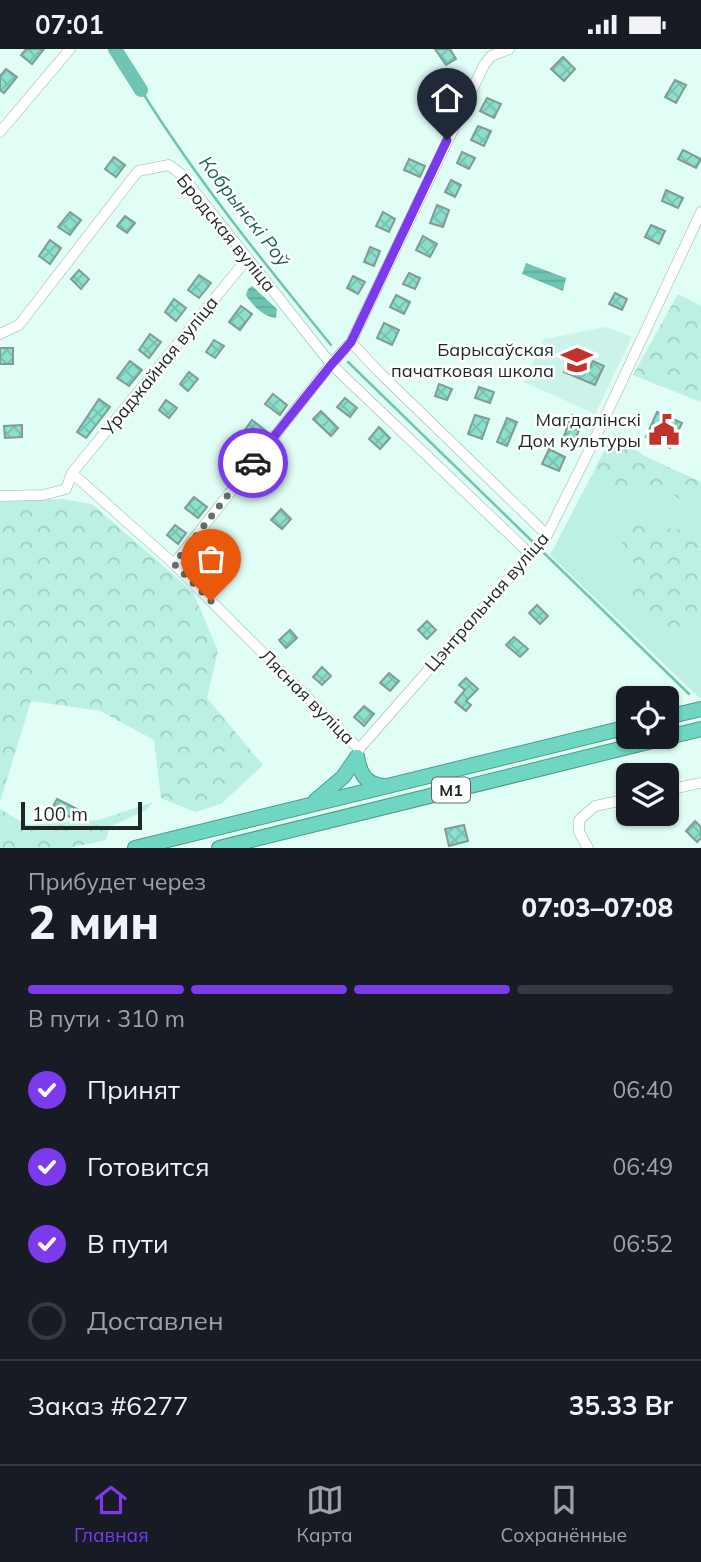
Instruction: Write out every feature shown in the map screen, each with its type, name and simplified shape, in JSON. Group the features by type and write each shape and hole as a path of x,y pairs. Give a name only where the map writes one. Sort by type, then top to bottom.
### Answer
{"highway":[{"path":"679,714 701,709"},
{"name":"М1","path":"219,848 701,729"},
{"name":"М1","path":"135,848 616,730"},
{"path":"358,753 359,771 366,780 384,786"},
{"path":"311,804 344,777 358,753"},
{"path":"260,848 278,833"}],"street":[{"path":"0,132 70,49"},
{"path":"174,564 351,342 484,65 491,55 509,49"},
{"name":"Бродская вуліца","path":"0,334 19,325 138,171 169,165 181,174 331,365 530,554"},
{"name":"Цэнтральная вуліца","path":"358,753 547,535 701,212"},
{"name":"Ураджайная вуліца","path":"72,473 247,259"},
{"path":"351,342 547,535"},
{"path":"0,496 43,495 66,489 72,473"},
{"name":"Лясная вуліца","path":"72,473 174,564 358,753"},
{"path":"679,788 701,783"},
{"path":"588,848 579,832 579,820 595,806 616,802"}],"shaded area":[{"path":"526,263 566,278 563,291 522,274"},
{"path":"252,286 277,309 276,318 263,313 246,295"},
{"name":"Барысаўская пачатковая школа","path":"606,327 632,337 595,414 524,382 544,339"}],"green space":[{"path":"678,294 701,306 701,402 633,375"},
{"path":"614,433 644,456 701,482 701,699 550,555"},
{"path":"614,433 644,456 701,482 701,504 685,503 664,488 646,493 619,490 595,477 595,468"},
{"path":"62,499 92,504 193,592 218,651 207,698 263,765 221,804 195,812 161,798 154,740 100,711 31,701 0,802 0,502"},
{"path":"626,525 701,531 701,635 658,627 635,612 628,586 636,565 621,549"},
{"path":"153,802 146,810 110,827 106,840 69,848 0,848 0,809 27,825 99,820"}],"building":[{"path":"26,49 44,49 32,64 21,55"},
{"path":"435,49 450,49 456,59 446,65"},
{"path":"563,57 575,69 564,81 551,69"},
{"path":"6,69 17,77 4,93 0,90 0,76"},
{"path":"675,80 686,85 676,103 665,97"},
{"path":"487,98 501,104 494,118 480,111"},
{"path":"435,107 450,114 445,124 430,117"},
{"path":"478,126 491,131 484,146 471,140"},
{"path":"683,150 701,159 696,168 678,159"},
{"path":"462,152 475,158 469,169 457,163"},
{"path":"114,157 125,165 116,177 105,169"},
{"path":"409,159 425,166 420,177 404,170"},
{"path":"451,180 461,185 455,197 445,192"},
{"path":"666,190 683,198 678,208 662,201"},
{"path":"437,205 449,210 443,227 430,223"},
{"path":"70,212 81,220 70,235 58,227"},
{"path":"383,212 395,219 389,232 376,226"},
{"path":"125,216 135,223 127,233 117,226"},
{"path":"651,225 665,231 659,244 645,237"},
{"path":"423,236 437,244 430,257 416,250"},
{"path":"50,240 61,248 50,264 39,256"},
{"path":"370,247 380,251 374,266 364,262"},
{"path":"79,270 89,279 81,289 71,279"},
{"path":"409,273 420,278 415,289 403,284"},
{"path":"199,275 211,283 199,298 188,290"},
{"path":"353,276 365,282 358,294 347,288"},
{"path":"615,293 627,299 622,310 609,304"},
{"path":"396,295 410,302 404,314 390,307"},
{"path":"174,299 186,308 176,321 165,312"},
{"path":"241,306 252,314 240,330 229,322"},
{"path":"384,323 399,330 392,345 377,338"},
{"path":"150,334 161,342 149,358 139,350"},
{"path":"214,340 224,346 215,358 206,352"},
{"path":"0,348 13,348 13,364 0,364"},
{"path":"571,358 590,367 593,361 604,366 595,385 564,372"},
{"path":"130,361 142,370 129,386 117,378"},
{"path":"189,372 198,379 188,391 180,384"},
{"path":"439,384 452,389 447,400 435,396"},
{"path":"479,387 494,392 490,403 475,398"},
{"path":"273,394 287,405 280,415 265,404"},
{"path":"345,398 357,408 350,417 337,407"},
{"path":"99,399 110,407 86,438 77,432"},
{"path":"166,400 177,408 169,418 159,410"},
{"path":"321,411 338,428 331,436 313,419"},
{"name":"Магдалінскі Дом культуры","path":"657,412 682,423 670,448 646,437"},
{"path":"475,415 489,419 482,439 468,434"},
{"path":"572,415 583,420 575,440 564,436"},
{"path":"507,418 517,422 507,446 497,442"},
{"path":"252,420 266,431 260,440 245,430"},
{"path":"22,425 22,437 5,438 4,426"},
{"path":"379,427 390,438 380,449 369,439"},
{"path":"549,449 565,457 559,471 542,464"},
{"path":"194,497 207,507 198,518 185,508"},
{"path":"281,509 291,519 282,529 271,520"},
{"path":"175,525 186,533 178,544 167,535"},
{"path":"226,559 238,570 225,583 214,573"},
{"path":"537,605 548,616 540,624 529,613"},
{"path":"427,621 436,630 427,639 418,630"},
{"path":"290,630 297,638 286,648 279,640"},
{"path":"514,637 528,649 520,657 506,645"},
{"path":"322,667 331,676 322,685 313,677"},
{"path":"389,673 399,681 390,691 380,683"},
{"path":"466,678 478,689 466,701 471,705 466,711 455,702 465,690 459,685"},
{"path":"364,706 374,714 364,726 354,717"},
{"path":"57,799 79,810 74,819 52,808"},
{"path":"695,821 701,827 701,838 697,842 686,831"},
{"path":"464,825 468,841 449,846 445,829"}],"waterway":[{"path":"115,49 141,90"},
{"name":"Кобрынскі Роў","path":"141,90 208,189 331,345"},
{"name":"Кобрынскі Роў","path":"348,362 534,543"},
{"name":"Кобрынскі Роў","path":"544,553 689,694"}],"way so far":[{"path":"211,601 174,564 253,463"}],"place":[{"name":"Барысаўская пачатковая школа","path":"577,360"},
{"name":"Магдалінскі Дом культуры","path":"664,430"}],"route":[{"path":"253,463 351,342 447,140"}]}
